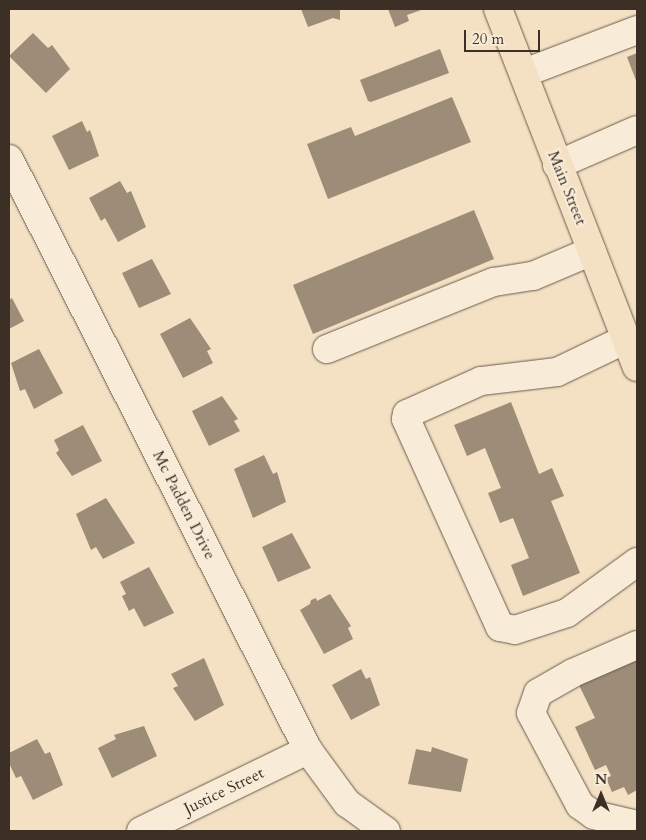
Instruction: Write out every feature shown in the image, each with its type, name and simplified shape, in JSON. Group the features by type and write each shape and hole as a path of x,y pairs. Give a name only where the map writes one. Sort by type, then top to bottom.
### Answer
{"main road":[{"name":"Main Street","path":"498,9 637,367"}],"street":[{"path":"524,73 637,30"},
{"path":"557,165 637,130"},
{"name":"Mc Padden Drive","path":"9,159 308,750 347,803 386,831"},
{"path":"327,349 494,282 533,276 592,251"},
{"path":"626,339 557,372 481,381 407,414 406,419 500,627 515,630 566,612 637,562"},
{"path":"637,645 573,673 538,693 531,713 580,805 594,815 637,825"},
{"name":"Justice Street","path":"141,831 308,750"}],"building":[{"path":"301,9 340,9 340,20 333,18 308,27"},
{"path":"388,9 424,9 407,15 409,21 395,27"},
{"path":"33,33 48,48 52,45 70,69 46,93 9,56"},
{"path":"440,49 449,73 371,102 368,101 360,80"},
{"path":"637,53 637,83 627,57"},
{"path":"452,97 471,142 328,199 307,144 351,127 355,136"},
{"path":"82,121 87,132 90,130 99,156 69,170 52,136"},
{"path":"120,181 127,193 131,191 146,227 118,242 105,218 101,221 89,198"},
{"path":"474,210 494,259 313,334 293,285"},
{"path":"152,259 171,294 139,308 122,273"},
{"path":"12,298 24,321 9,329 9,300"},
{"path":"190,318 211,349 207,351 213,363 183,378 160,334"},
{"path":"39,349 63,393 34,409 25,389 20,391 11,363"},
{"path":"222,396 238,419 234,421 240,431 209,446 192,411"},
{"path":"511,402 539,474 552,468 564,496 551,501 580,573 523,596 511,565 529,558 513,518 500,523 488,493 501,488 485,448 467,456 454,425"},
{"path":"83,425 102,461 72,476 56,453 59,450 54,440"},
{"path":"264,455 273,474 277,472 286,502 253,518 234,469"},
{"path":"106,498 135,543 103,559 96,547 91,550 76,514"},
{"path":"292,533 311,568 278,582 262,547"},
{"path":"149,567 174,613 144,627 134,608 129,611 122,596 126,594 120,582"},
{"path":"330,594 351,626 348,628 353,639 324,654 300,610 310,604 311,600 316,598 317,601"},
{"path":"637,655 637,790 628,795 624,787 612,792 606,778 611,776 606,765 595,770 575,727 595,718 578,683"},
{"path":"204,658 224,705 195,721 173,688 178,686 171,674"},
{"path":"361,669 366,679 370,677 380,705 351,720 332,685"},
{"path":"144,726 157,756 112,778 98,748 116,739 114,735"},
{"path":"37,739 45,754 50,752 63,785 33,800 21,776 16,778 9,763 9,753"},
{"path":"432,747 468,759 461,792 408,784 416,749 431,752"}]}
